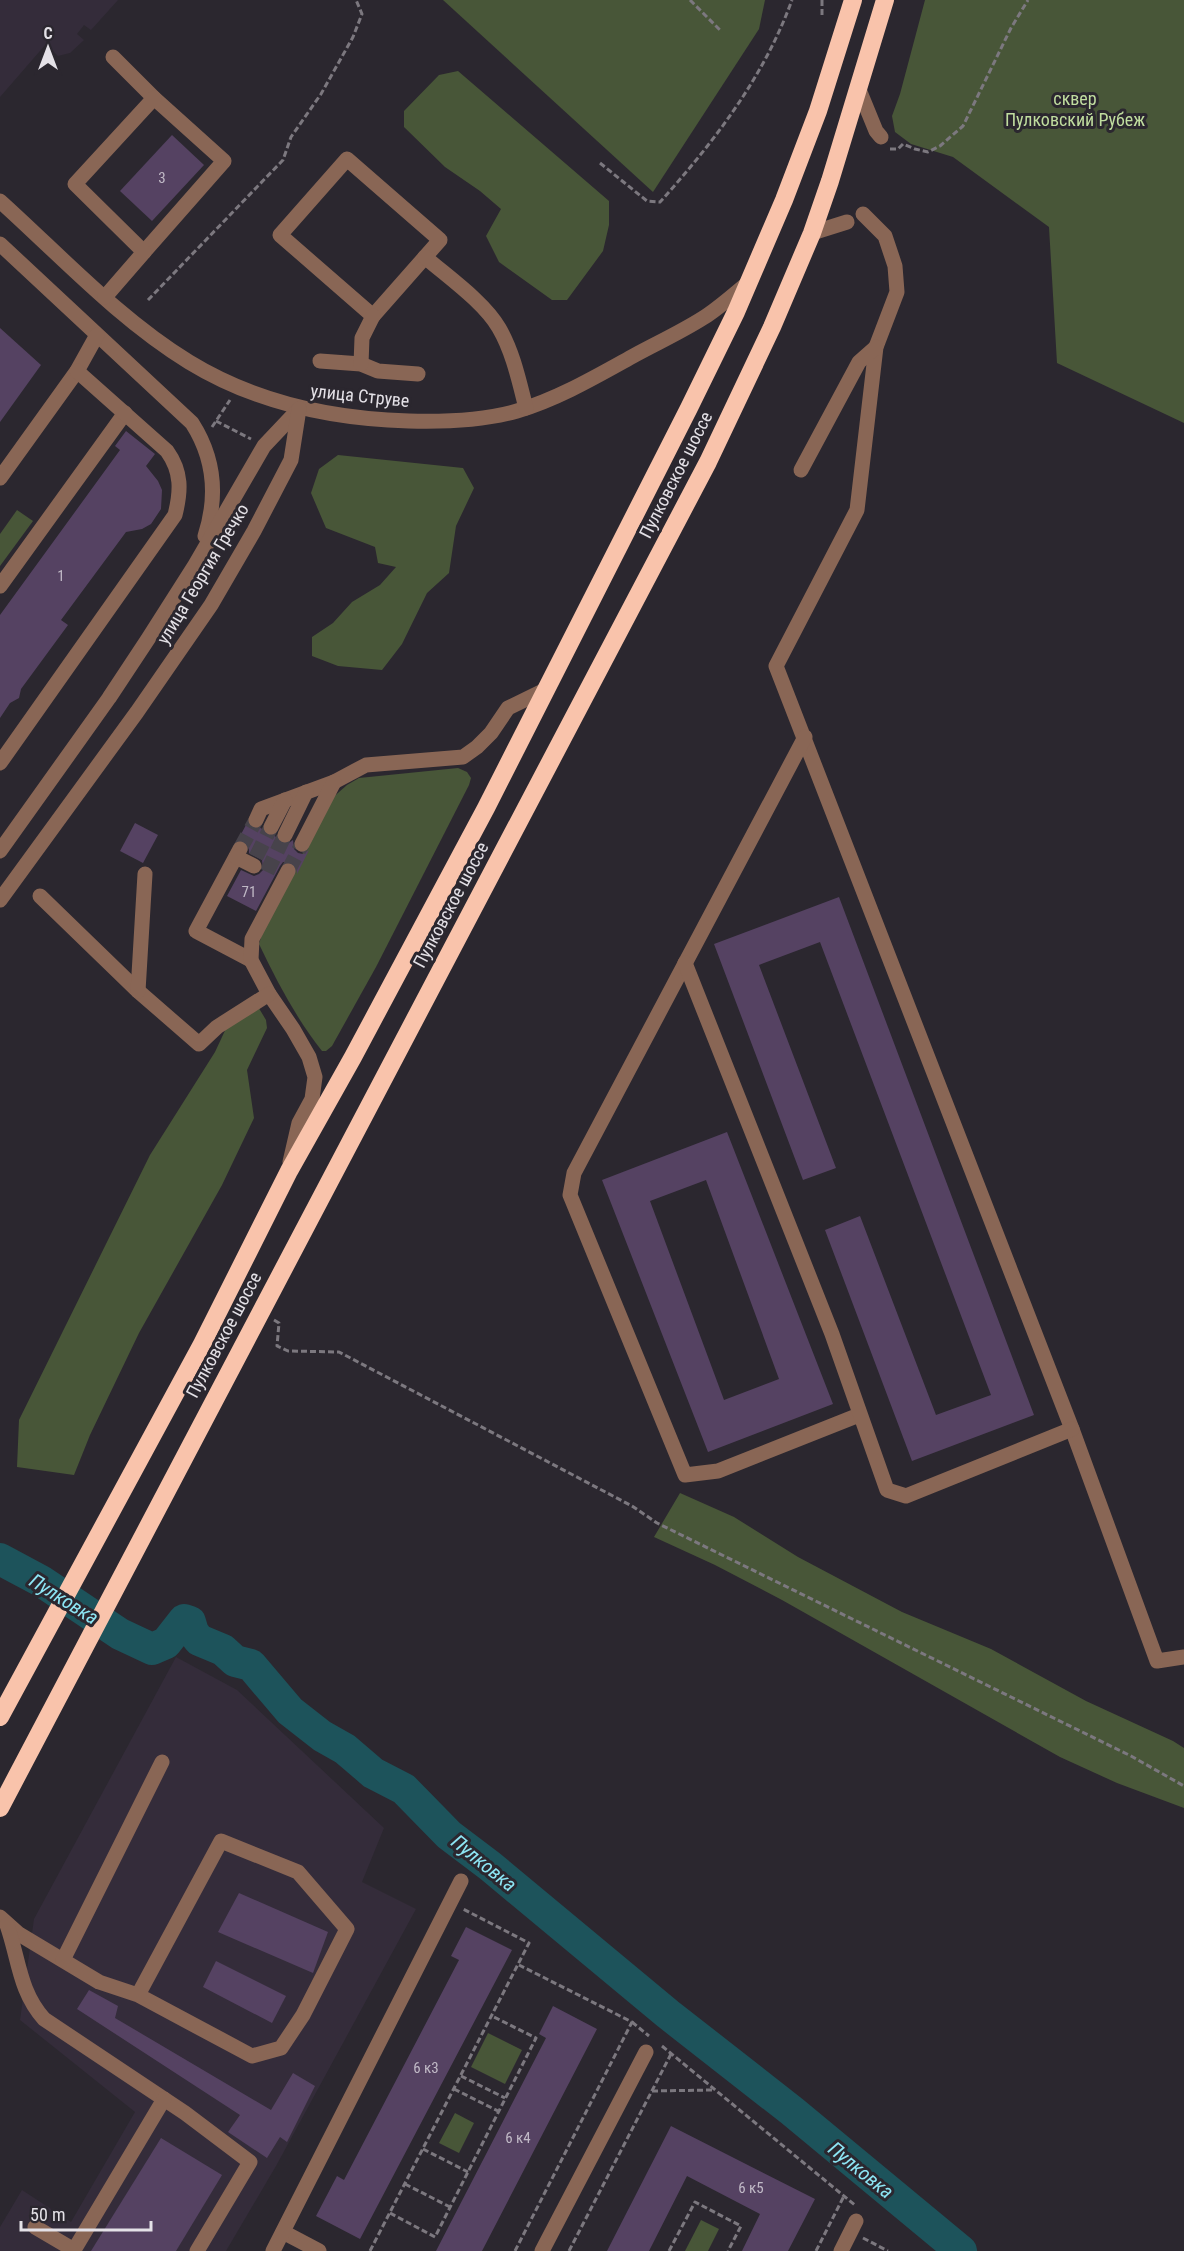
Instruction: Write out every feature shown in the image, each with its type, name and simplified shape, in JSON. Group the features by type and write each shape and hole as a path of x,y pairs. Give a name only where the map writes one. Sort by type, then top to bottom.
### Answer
{"highway":[{"name":"Пулковское шоссе","path":"0,1717 202,1344 288,1171 436,901 690,408 750,281 784,200 818,111 853,0"},
{"name":"Пулковское шоссе","path":"0,1808 708,462 772,327 812,234 885,0"}],"street":[{"path":"105,297 224,161 154,98 113,57"},
{"path":"858,87 883,143"},
{"path":"144,252 75,184 154,98"},
{"path":"361,364 362,338 373,316 440,240 347,159 280,235 373,316"},
{"name":"улица Струве","path":"0,201 146,334 191,363 239,388 299,409 355,418 425,422 491,417 526,408 584,382 703,318 750,281"},
{"path":"863,214 885,236 895,266 897,292 876,347 857,510 776,666 1072,1429 1156,1661 1184,1657"},
{"path":"812,234 847,222"},
{"path":"0,244 192,423 205,446 213,481 210,520 195,565 109,698 0,851"},
{"path":"425,257 486,310 499,328 516,369 526,408"},
{"path":"0,478 77,371 97,335"},
{"path":"801,470 859,362 876,347"},
{"path":"320,361 361,364 378,371 418,374"},
{"path":"0,763 175,515 180,486 174,461 166,451 77,371"},
{"name":"улица Георгия Гречко","path":"195,565 264,446 299,409"},
{"name":"улица Георгия Гречко","path":"0,900 137,712 211,605 254,531 291,460 299,409"},
{"path":"0,586 125,413"},
{"path":"256,820 261,809 334,782 366,765 463,757 477,747 490,733 508,708 545,690"},
{"path":"805,737 574,1173 570,1195 685,1475 718,1471 859,1416"},
{"path":"302,844 334,782"},
{"path":"285,835 306,792"},
{"path":"271,827 285,801"},
{"path":"251,960 196,932 238,853 254,862"},
{"path":"138,991 145,874"},
{"path":"280,875 252,939 251,960 269,994 309,1057 315,1077 312,1099 299,1123 288,1171"},
{"path":"40,896 138,991 199,1044 217,1027 269,994"},
{"path":"685,963 832,1334 859,1416 887,1490 906,1496 1072,1429"},
{"path":"63,1960 162,1762"},
{"path":"6,1930 99,1982 138,1995 252,2056 281,2048 303,2014 347,1929 298,1872 221,1840 138,1995"},
{"path":"273,2251 461,1881"},
{"path":"6,1930 17,1954 19,1973 26,1993 33,2007 44,2019 164,2099 250,2162 197,2251"},
{"path":"542,2251 646,2052"},
{"path":"35,2227 74,2250 164,2099"},
{"path":"841,2251 862,2220"},
{"path":"283,2232 320,2251"}],"path":[{"path":"148,300 283,160 291,137 321,94 353,38 362,14 356,0"},
{"path":"690,0 720,30"},
{"path":"600,163 647,201 660,202 693,166 731,116 764,62 792,0"},
{"path":"822,0 822,15"},
{"path":"883,143 898,149 903,144 928,152 963,126 1011,28 1028,0"},
{"path":"210,431 231,398"},
{"path":"216,421 255,441"},
{"path":"260,1312 279,1323 277,1346 288,1351 339,1352 632,1506 657,1523 1131,1756 1184,1786"},
{"path":"370,2251 530,1943 451,1903"},
{"path":"519,1965 632,2022 844,2196 862,2220 861,2238 888,2251"},
{"path":"390,2213 435,2237 536,2038 492,2016"},
{"path":"515,2251 632,2022"},
{"path":"569,2251 671,2055"},
{"path":"461,2076 505,2098"},
{"path":"454,2090 498,2112"},
{"path":"652,2091 715,2090"},
{"path":"423,2149 468,2172"},
{"path":"405,2184 450,2207"},
{"path":"816,2251 844,2196"},
{"path":"669,2251 695,2202 741,2226 728,2251"}],"shaded area":[{"path":"0,0 118,0 91,30 84,25 77,34 84,40 70,53 58,56 46,44 0,97"},
{"path":"176,1657 237,1690 384,1828 362,1882 416,1909 276,2166 226,2251 0,2251 0,2227 22,2190 71,2222 135,2112 20,2020 34,1919"}],"green space":[{"path":"443,0 765,0 759,29 653,192"},
{"name":"сквер Пулковский Рубеж","path":"925,0 1184,0 1184,423 1057,363 1049,227 953,157 911,144 895,132 892,116"},
{"path":"458,71 609,201 609,225 603,251 567,300 552,300 499,262 486,236 501,209 480,191 445,167 404,127 404,111 439,75"},
{"path":"338,455 463,468 474,488 456,526 449,573 427,593 402,644 382,670 338,666 312,656 312,637 333,623 352,602 380,585 396,567 378,563 375,547 326,528 311,493 319,469"},
{"path":"17,510 33,521 0,566 0,534"},
{"path":"458,768 467,772 471,778 469,785 376,967 332,1046 322,1051 295,1013 259,944 263,931 330,800 347,785 359,778"},
{"path":"257,1005 266,1020 267,1028 247,1070 254,1118 222,1185 139,1333 90,1435 74,1475 17,1467 19,1420 150,1155 215,1052 236,1007"},
{"path":"680,1493 734,1517 798,1557 902,1612 991,1649 1086,1701 1173,1741 1184,1748 1184,1808 1117,1783 1060,1757 782,1600 715,1565 654,1537"},
{"path":"488,2033 522,2050 505,2084 471,2067"},
{"path":"455,2113 474,2123 459,2153 439,2143"},
{"path":"701,2220 719,2229 708,2251 685,2251"}],"building":[{"path":"172,135 204,165 152,221 120,191"},
{"path":"0,328 41,365 0,422"},
{"path":"126,431 155,454 146,466 162,490 161,509 151,524 142,529 126,532 61,620 68,625 21,689 19,698 10,703 0,718 0,615 120,450 115,446"},
{"path":"135,823 158,835 143,863 120,851"},
{"path":"247,823 253,829 261,828 267,836 275,836 281,844 286,845 293,840 294,849 298,853 303,854 309,850 297,874 297,866 292,862 283,862 256,911 227,896 241,870 254,876 263,870 262,860 249,853 249,844 238,840"},
{"path":"839,897 1034,1415 912,1461 825,1230 860,1216 936,1415 991,1395 820,942 759,965 836,1168 803,1180 714,944"},
{"path":"727,1132 833,1404 708,1452 602,1180","holes":["706,1180 779,1379 724,1400 650,1201"]},
{"path":"239,1893 328,1932 313,1973 218,1932"},
{"path":"466,1927 512,1950 360,2239 316,2216 337,2176 344,2180 459,1960 451,1956"},
{"path":"216,1961 286,1996 272,2023 203,1987"},
{"path":"89,1990 118,2006 115,2018 271,2110 293,2073 315,2086 287,2142 280,2137 267,2158 228,2132 240,2115 77,2009"},
{"path":"553,2006 597,2029 482,2251 436,2251 546,2038 539,2034"},
{"path":"671,2126 815,2199 788,2251 742,2251 760,2214 687,2176 649,2251 607,2251"},
{"path":"161,2138 222,2175 176,2251 91,2251"}],"waterway":[{"name":"Пулковка","path":"0,1559 41,1581 120,1634 152,1649 166,1643 184,1620 190,1622 199,1640 223,1650 235,1661 251,1665 290,1711 322,1736 345,1749 373,1773 404,1789 449,1835 490,1866 668,2014 792,2111 961,2251"}],"tunnel":[{"path":"240,849 256,820"},
{"path":"256,857 271,827"},
{"path":"267,872 285,835"},
{"path":"288,871 302,844"}]}
